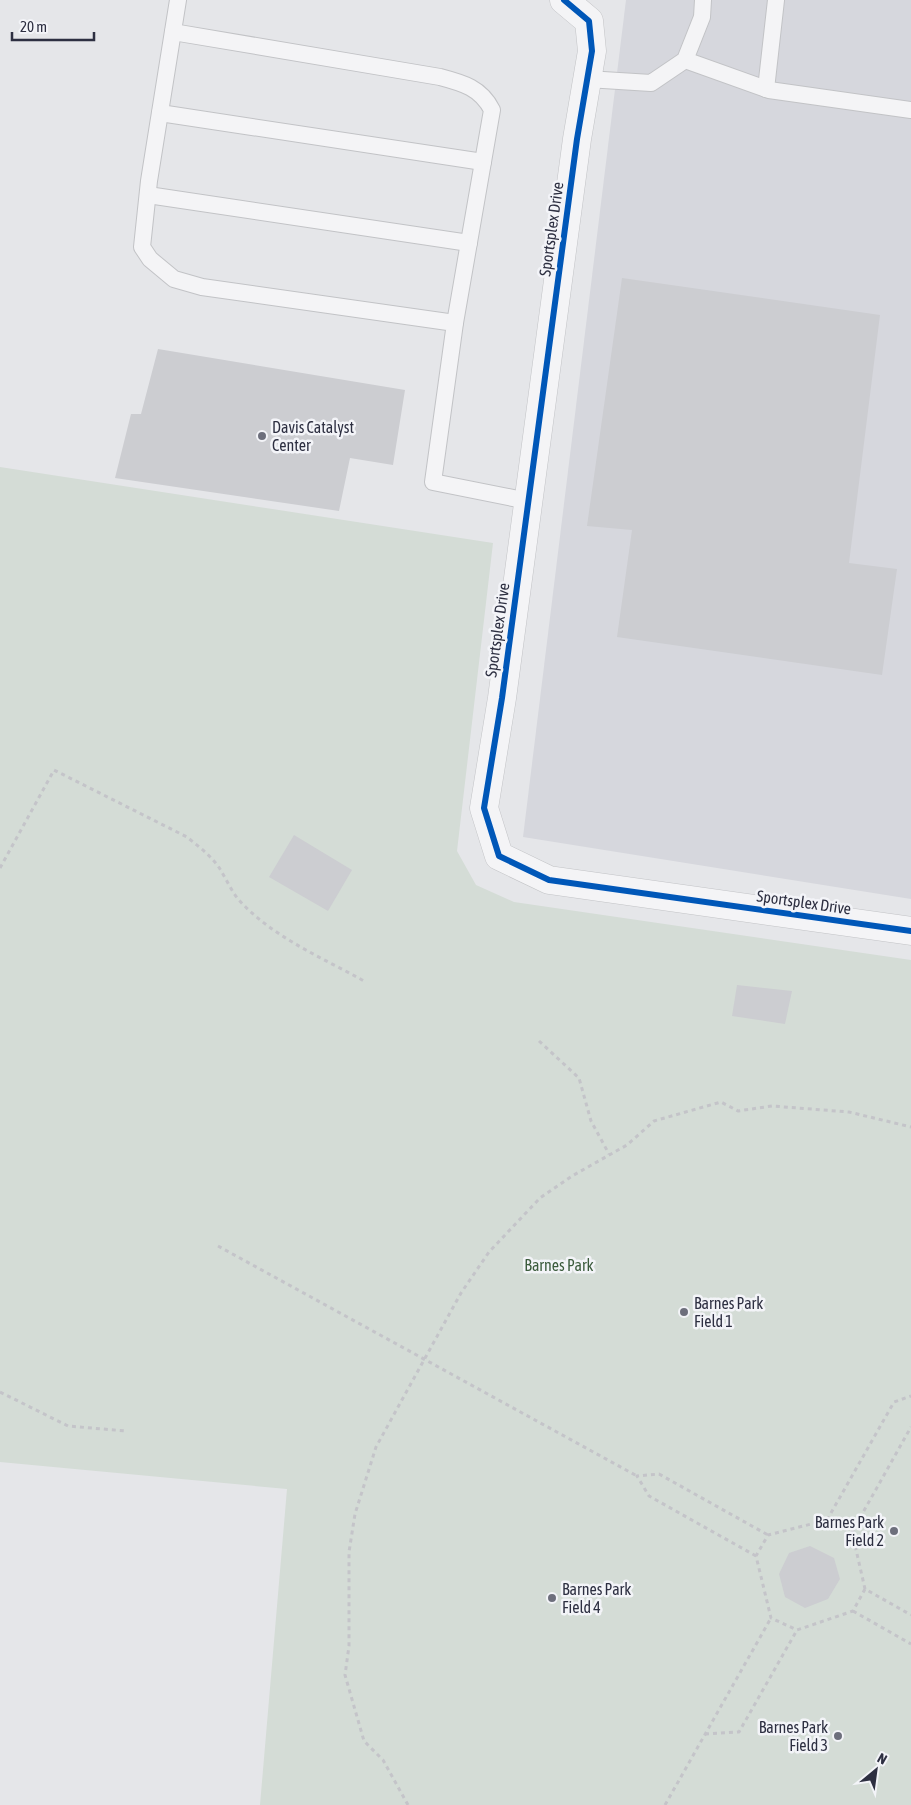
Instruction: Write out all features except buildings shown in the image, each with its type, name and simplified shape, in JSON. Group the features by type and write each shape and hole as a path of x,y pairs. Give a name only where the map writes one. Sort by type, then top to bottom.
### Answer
{"street":[{"name":"Sportsplex Drive","path":"564,0 589,21 592,51 577,139 502,698 484,808 499,856 549,880 911,931"}],"lane":[{"path":"178,0 148,195 142,247 150,259 174,279 202,288 454,323"},
{"path":"587,80 651,83 685,60 702,17 703,0"},
{"path":"766,89 776,0"},
{"path":"173,32 460,82 485,97 492,110 454,323 433,482 528,501"},
{"path":"685,60 766,89 911,110"},
{"path":"160,113 483,162"},
{"path":"148,195 469,243"}],"path":[{"path":"0,868 54,770 187,837 204,850 218,866 237,898 258,918 283,936 364,981"},
{"path":"539,1041 579,1078 592,1121 609,1154"},
{"path":"408,1805 383,1760 364,1741 345,1675 349,1646 348,1577 355,1514 376,1447 461,1293 489,1252 540,1198 609,1154 626,1146 654,1121 721,1102 738,1111 772,1106 849,1112 911,1127"},
{"path":"218,1246 637,1476 649,1496 756,1556"},
{"path":"0,1392 68,1426 126,1431"},
{"path":"827,1520 894,1402 911,1396"},
{"path":"704,1734 739,1732 797,1630 853,1611 865,1589 852,1532 911,1427"},
{"path":"637,1476 659,1474 768,1535 827,1520 852,1532"},
{"path":"665,1805 771,1618 756,1556 768,1535"},
{"path":"865,1589 911,1615"},
{"path":"853,1611 911,1644"},
{"path":"771,1618 797,1630"}],"shaded area":[{"path":"626,0 911,0 911,899 523,837"}],"green space":[{"name":"Barnes Park","path":"0,467 493,543 457,851 476,885 514,902 911,960 911,1805 260,1805 287,1489 0,1462"}],"cycle path":[{"path":"564,0 589,21 592,51 577,139 502,698 484,808 499,856 549,880 911,931"}],"place":[{"name":"Davis Catalyst Center","path":"262,436"},
{"name":"Barnes Park Field 1","path":"684,1312"},
{"name":"Barnes Park Field 2","path":"894,1531"},
{"name":"Barnes Park Field 4","path":"552,1598"},
{"name":"Barnes Park Field 3","path":"838,1736"}]}
